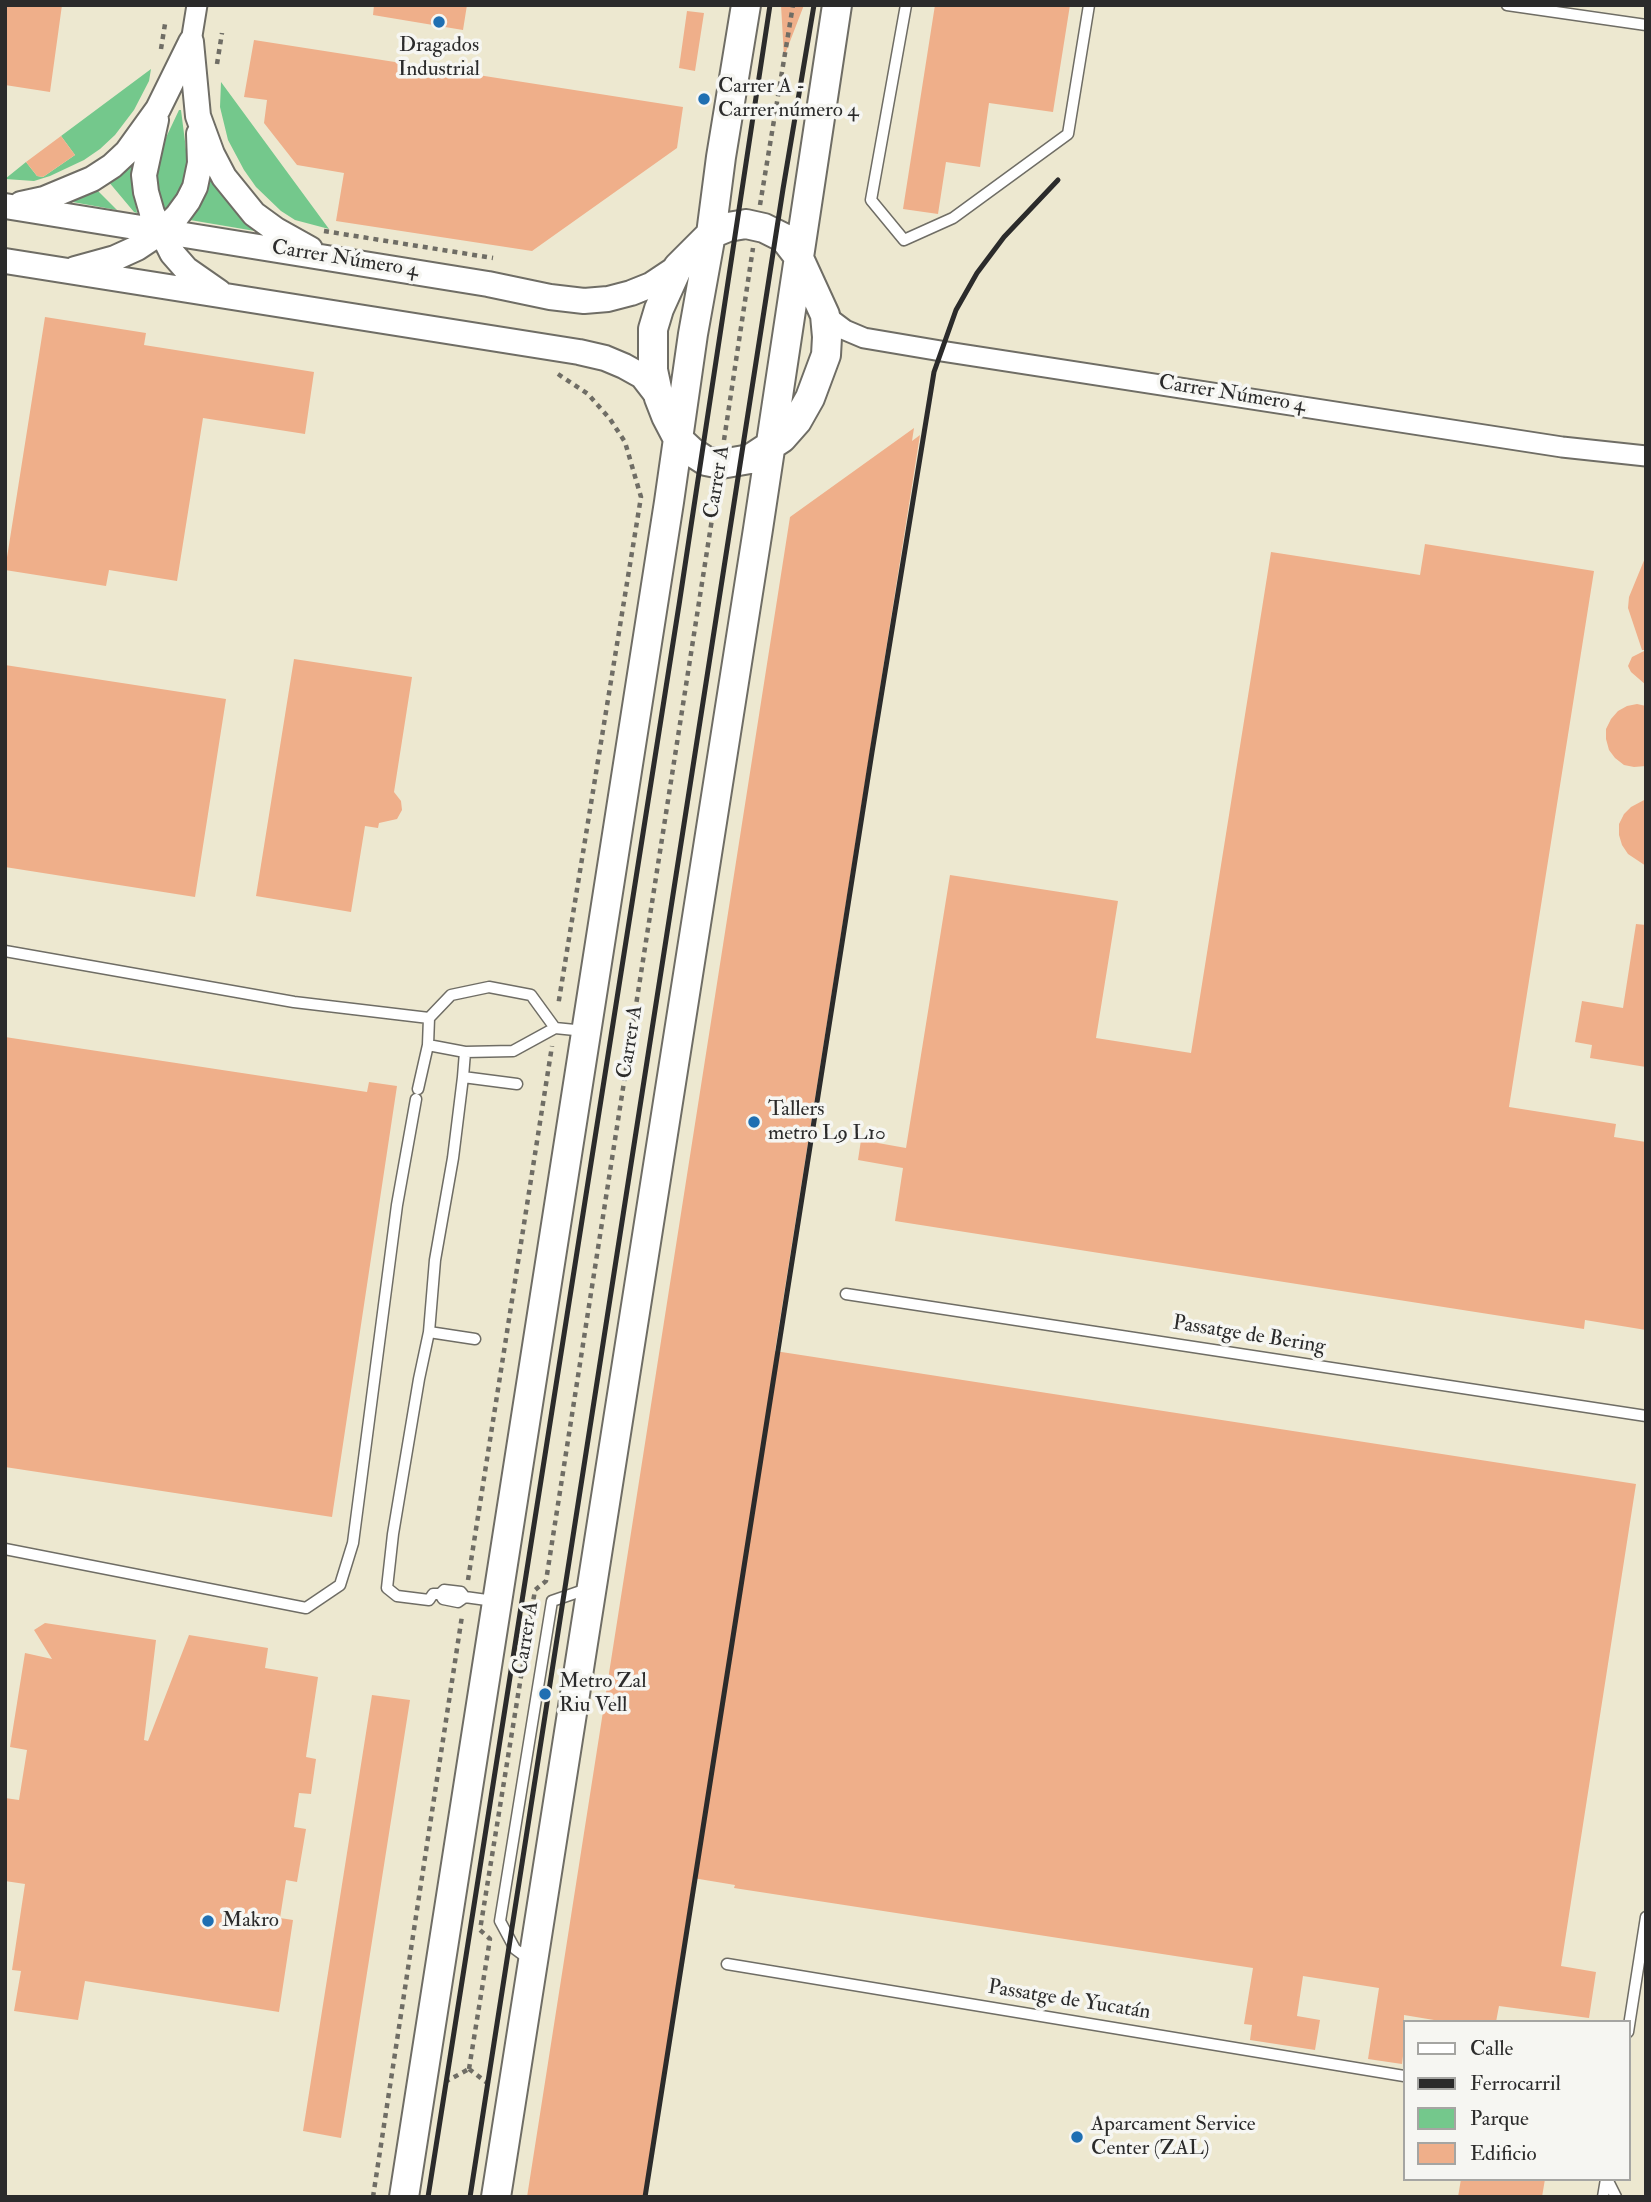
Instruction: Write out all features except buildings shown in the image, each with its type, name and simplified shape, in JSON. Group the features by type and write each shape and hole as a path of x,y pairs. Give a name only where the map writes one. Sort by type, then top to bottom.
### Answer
{"main road":[{"name":"Carrer A","path":"404,2197 746,5"},
{"path":"496,2197 837,5"},
{"path":"746,224 756,227 784,238 798,256 825,315 826,355 812,395 797,421 782,438 750,459 721,464 706,461 692,453 678,439 659,398 653,370 653,328 678,267 711,234 746,224"}],"street":[{"path":"69,271 115,258 137,248 161,232 177,216 195,187 200,163 191,42 197,5"},
{"path":"9,206 44,199 69,190 112,166 127,152 158,109 191,42"},
{"path":"158,109 144,175 152,213 172,253 186,269 226,297"},
{"path":"198,116 224,177 254,214 275,230 324,256"},
{"name":"Carrer Número 4","path":"9,206 584,301 631,293 651,285 678,267"},
{"path":"5,261 579,352 605,358 642,376 659,398"},
{"name":"Carrer Número 4","path":"825,315 845,330 864,338 1562,447 1646,456"}],"lane":[{"path":"906,5 871,200 904,240 953,218 1068,134 1089,5"},
{"path":"1507,5 1646,25"},
{"path":"5,951 294,1002 429,1018"},
{"path":"5,1549 306,1608 340,1585 353,1543 397,1205 428,1045 429,1018 451,995 489,987 531,995 555,1028"},
{"path":"428,1045 465,1052 513,1051 555,1028 587,1032"},
{"path":"465,1052 453,1158 435,1260 429,1332 393,1534 387,1588 397,1596 408,1598 429,1600 436,1594 443,1599 458,1602 465,1597 497,1601"},
{"path":"463,1077 517,1084"},
{"name":"Passatge de Bering","path":"846,1294 1646,1416"},
{"path":"429,1332 475,1339"},
{"path":"533,1963 515,1949 500,1921 552,1601 592,1587"},
{"path":"1630,2020 1646,1917"},
{"name":"Passatge de Yucatán","path":"727,1964 1402,2076"},
{"path":"1607,2181 1616,2197"}],"path":[{"name":"Carrer A","path":"469,2069 490,1939 480,1930 535,1590 546,1581 756,227 793,5"},
{"path":"160,50 165,24"},
{"name":"Carrer Número 4","path":"316,230 493,258"},
{"path":"373,2197 465,1597 640,496 625,442 610,419 588,394 561,375 550,371"}],"green space":[{"path":"151,69 149,81 134,110 115,135 100,149 50,176 34,181 5,179 26,162 37,176 43,177 75,155 61,136"},
{"path":"221,82 329,229 295,220 281,211 256,187 228,140 220,107"},
{"path":"179,110 188,165 183,186 164,211 154,181 162,146"},
{"path":"136,157 132,181 137,213 108,181"},
{"path":"207,167 261,232 190,220 196,211"},
{"path":"96,189 117,210 67,201"}],"railway":[{"path":"428,2197 679,605 770,5"},
{"path":"470,2197 814,5"},
{"path":"645,2197 934,372 956,310 977,273 1004,237 1058,180"}],"place":[{"name":"Dragados Industrial","path":"439,22"},
{"name":"Carrer A - Carrer número 4","path":"704,99"},
{"name":"Tallers metro L9 L10","path":"754,1122"},
{"name":"Metro Zal Riu Vell","path":"545,1694"},
{"name":"Makro","path":"208,1921"},
{"name":"Aparcament Service Center (ZAL)","path":"1077,2137"}]}
